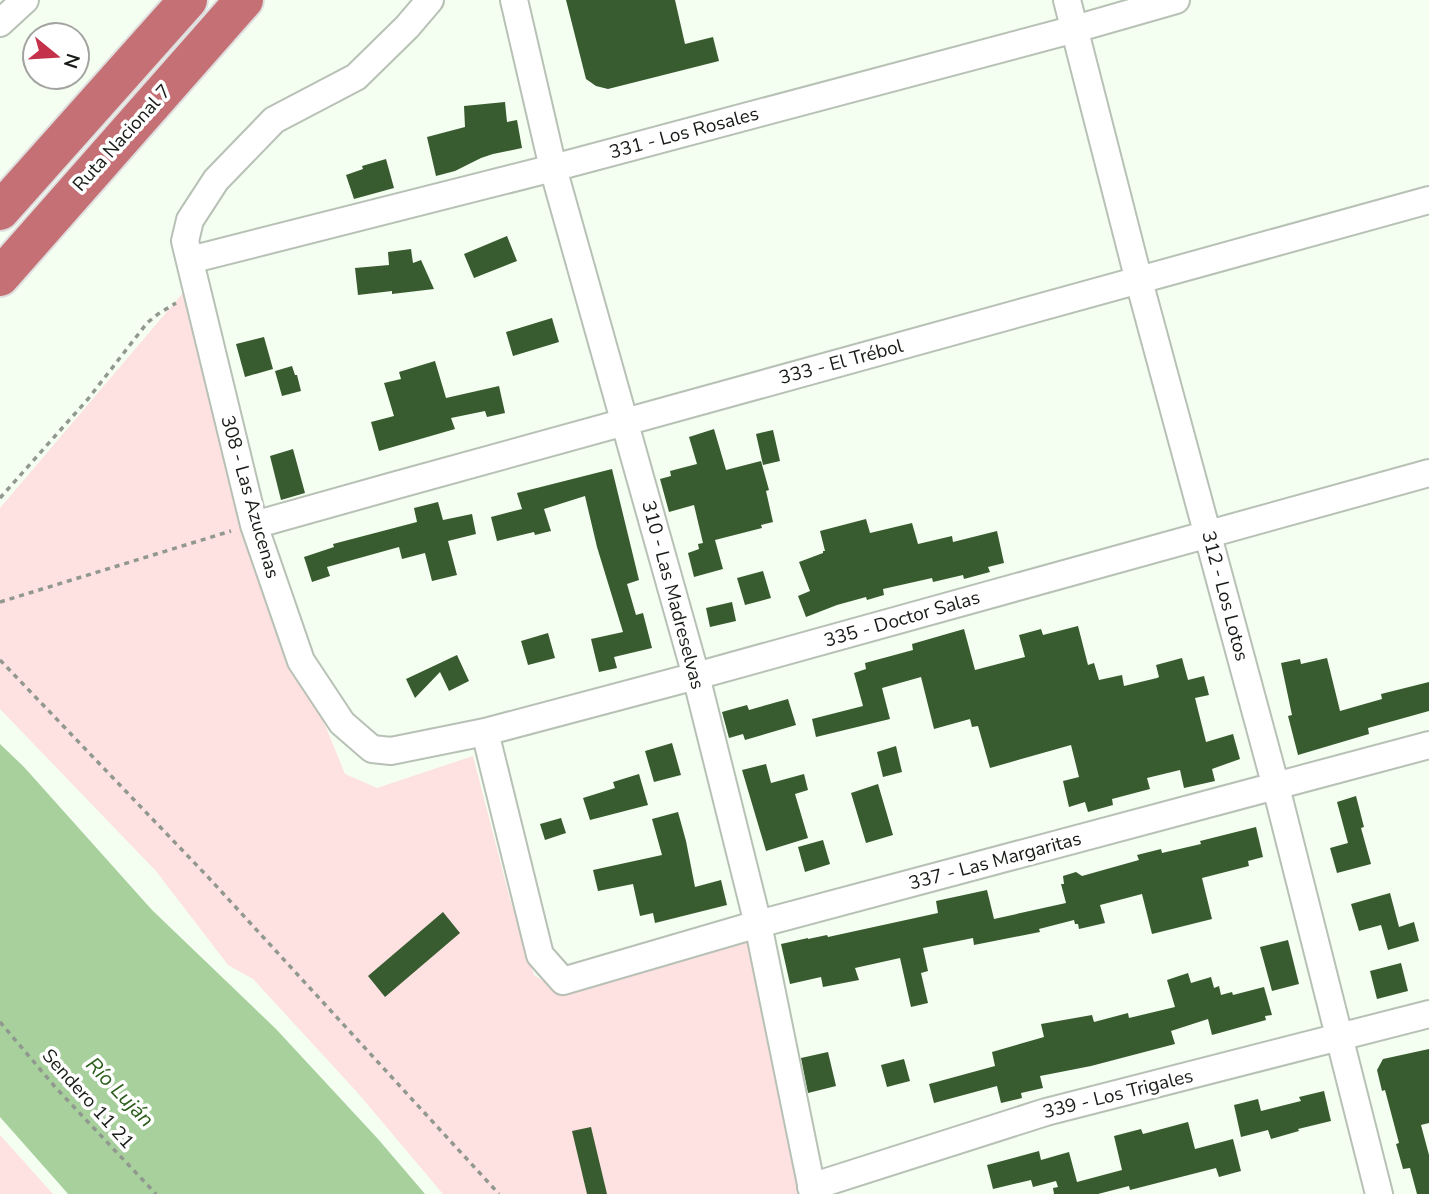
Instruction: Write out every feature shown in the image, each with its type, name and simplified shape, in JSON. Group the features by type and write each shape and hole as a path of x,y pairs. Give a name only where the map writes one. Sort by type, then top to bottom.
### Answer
{"highway":[{"path":"0,211 188,0"},
{"name":"Ruta Nacional 7","path":"0,276 244,0"}],"street":[{"path":"0,23 25,0"},
{"name":"308 - Las Azucenas","path":"372,749 342,723 301,661 254,525 185,241 190,220 216,180 274,120 356,77 407,27 430,0"},
{"name":"310 - Las Madreselvas","path":"514,0 553,168 696,676 758,924 812,1190"},
{"name":"312 - Los Lotos","path":"1067,0 1139,281 1276,787 1379,1194"},
{"name":"331 - Los Rosales","path":"190,260 553,168 1176,0"},
{"name":"333 - El Trébol","path":"254,525 1429,200"},
{"name":"335 - Doctor Salas","path":"372,749 391,751 485,732 1429,473"},
{"name":"337 - Las Margaritas","path":"485,732 540,956 563,981 758,924 1429,746"},
{"name":"339 - Los Trigales","path":"812,1190 1046,1112 1429,1014"}],"path":[{"path":"0,498 88,399 147,323 197,291"},
{"path":"0,601 254,525"},
{"path":"0,660 208,877 499,1194"},
{"name":"Sendero 11 21","path":"0,1022 56,1088 156,1194"}],"shaded area":[{"path":"187,288 321,715 345,774 377,788 473,756 510,899 534,975 557,990 751,939 803,1194 443,1194 357,1092 253,979 228,965 156,871 0,709 0,508"},
{"path":"0,1135 53,1194 0,1194"}],"water":[{"name":"Río Luján","path":"0,744 24,767 152,910 276,1029 425,1194 68,1194 0,1117"}],"building":[{"path":"566,0 675,0 685,44 713,37 719,61 608,89 596,86 586,79"},
{"path":"505,102 507,122 517,120 522,148 493,154 455,171 436,176 427,137 465,127 464,106"},
{"path":"386,159 394,188 354,199 346,175 363,169 362,166"},
{"path":"507,236 517,261 474,278 464,254"},
{"path":"411,249 413,263 421,260 434,289 358,295 355,268 389,265 388,252"},
{"path":"552,318 559,342 513,356 506,332"},
{"path":"264,337 273,369 245,377 236,344"},
{"path":"435,361 446,398 499,386 505,413 487,417 485,411 451,418 455,429 379,451 371,422 394,416 384,383 401,379 399,372"},
{"path":"292,366 301,391 282,396 275,371"},
{"path":"714,429 726,470 761,461 769,490 766,491 773,522 761,525 762,528 715,540 723,569 694,577 688,553 699,549 698,544 703,543 694,505 669,512 660,479 671,476 670,471 697,464 689,437"},
{"path":"773,430 780,461 763,465 756,434"},
{"path":"293,449 305,493 281,500 270,456"},
{"path":"612,469 639,580 627,584 636,615 643,613 652,648 614,657 617,668 599,672 591,639 623,632 597,547 585,496 544,509 551,531 535,535 534,532 497,541 491,517 522,509 517,493"},
{"path":"438,502 443,520 472,514 476,534 448,541 457,575 432,581 425,553 402,559 399,547 327,567 330,576 312,582 304,557 334,547 333,544 417,522 414,508"},
{"path":"866,519 870,533 912,523 918,544 952,536 953,542 997,531 1004,563 988,567 990,572 964,579 963,575 933,582 932,578 883,589 884,595 837,605 806,617 798,596 810,591 799,562 825,551 820,531"},
{"path":"763,571 771,598 745,605 737,578"},
{"path":"732,602 736,621 710,627 706,608"},
{"path":"1078,626 1088,665 1094,663 1099,680 1122,675 1124,686 1157,678 1156,665 1182,658 1188,680 1204,676 1209,695 1195,698 1206,742 1233,734 1240,759 1212,769 1215,781 1184,788 1180,770 1147,778 1150,789 1112,799 1113,805 1088,812 1085,802 1069,807 1063,781 1079,777 1071,745 990,768 978,726 972,727 970,719 934,729 921,677 882,688 890,719 816,737 812,719 863,706 854,673 866,669 865,663 913,650 912,644 964,629 975,670 1025,657 1019,635 1041,629 1043,635"},
{"path":"548,633 555,658 528,665 521,641"},
{"path":"457,655 469,681 449,691 440,672 415,698 406,679"},
{"path":"1327,658 1340,711 1382,699 1381,694 1429,682 1429,711 1368,728 1369,734 1298,755 1288,716 1292,715 1281,663 1300,659 1301,664"},
{"path":"788,699 796,725 745,740 743,734 729,738 722,712 747,705 749,710"},
{"path":"672,743 681,775 654,782 645,751"},
{"path":"896,746 902,772 883,777 877,752"},
{"path":"766,764 771,783 804,774 808,790 795,794 808,838 766,851 742,770"},
{"path":"639,774 648,805 590,820 583,798 615,788 613,782"},
{"path":"878,784 893,835 866,843 851,793"},
{"path":"1356,796 1371,864 1337,873 1330,848 1348,843 1337,802"},
{"path":"678,812 695,887 721,880 727,905 655,923 653,913 640,916 633,884 598,891 593,870 662,855 652,819"},
{"path":"561,818 566,833 545,840 540,824"},
{"path":"1256,827 1263,857 1248,861 1249,866 1202,878 1212,919 1152,934 1142,894 1100,905 1105,923 1079,929 1074,920 1039,929 1040,932 974,945 973,938 923,948 928,971 921,973 928,1003 911,1007 900,958 855,968 859,980 823,987 821,977 790,984 781,944 827,935 828,937 938,913 936,901 987,890 994,919 1066,903 1061,884 1064,884 1063,876 1076,872 1082,876 1139,860 1137,855 1161,849 1162,853 1201,844 1200,841"},
{"path":"823,840 830,864 805,872 798,847"},
{"path":"1390,893 1399,927 1414,922 1419,941 1388,950 1381,925 1359,931 1351,904"},
{"path":"443,912 460,933 385,997 368,976"},
{"path":"1288,940 1299,984 1272,991 1260,947"},
{"path":"1401,963 1408,991 1377,999 1370,971"},
{"path":"1188,973 1191,983 1211,977 1214,988 1219,986 1221,995 1232,992 1233,995 1264,987 1272,1015 1265,1016 1266,1020 1212,1035 1208,1019 1171,1031 1175,1044 1040,1076 1043,1088 1021,1093 1022,1098 1001,1103 997,1086 934,1103 929,1084 995,1066 992,1052 1044,1037 1041,1024 1092,1015 1094,1022 1128,1013 1129,1018 1175,1007 1167,980"},
{"path":"1429,1049 1429,1123 1421,1125 1429,1155 1429,1194 1417,1194 1410,1168 1403,1169 1396,1144 1399,1143 1377,1070 1383,1059"},
{"path":"828,1052 836,1086 808,1093 801,1058"},
{"path":"904,1059 910,1081 887,1087 881,1065"},
{"path":"1324,1091 1331,1121 1271,1139 1268,1130 1241,1137 1234,1105 1258,1099 1261,1111 1301,1101 1299,1097"},
{"path":"1188,1122 1195,1149 1233,1139 1241,1171 1219,1177 1216,1168 1130,1190 1129,1186 1098,1194 1054,1194 1053,1188 1058,1187 1056,1181 1033,1187 1031,1180 993,1189 987,1165 1039,1151 1041,1160 1069,1152 1077,1182 1122,1170 1114,1136 1141,1129 1143,1134"},
{"path":"591,1127 607,1194 587,1194 572,1131"}]}
